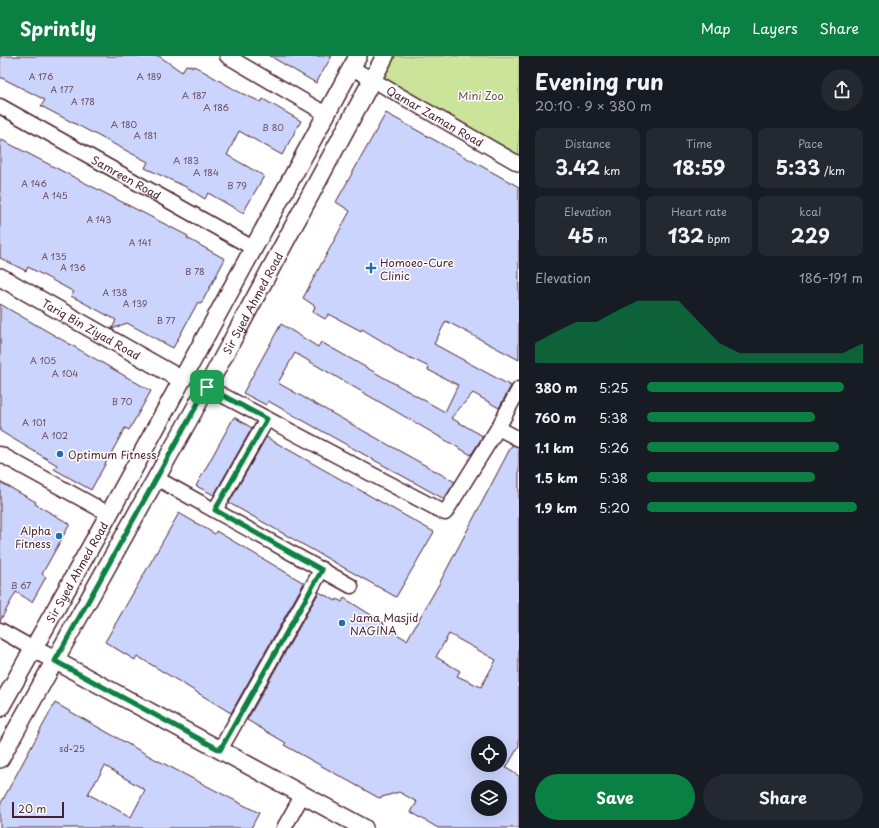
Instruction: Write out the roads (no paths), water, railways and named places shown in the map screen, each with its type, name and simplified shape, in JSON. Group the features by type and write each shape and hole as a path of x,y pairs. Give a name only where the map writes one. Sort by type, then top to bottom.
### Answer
{"street":[{"path":"227,56 326,114"},
{"name":"Sir Syed Ahmed Road","path":"0,758 207,387 385,56"},
{"name":"Sir Syed Ahmed Road","path":"0,708 109,514 355,62"},
{"name":"Qamar Zaman Road","path":"355,62 372,79 519,164"},
{"name":"Samreen Road","path":"0,106 253,248"},
{"name":"Tariq Bin Ziyad Road","path":"0,277 182,380"},
{"path":"207,387 445,513 498,428 519,389"},
{"path":"215,510 267,419"},
{"path":"498,428 519,439"},
{"path":"0,454 109,514"},
{"path":"156,478 351,586"},
{"path":"220,750 322,570"},
{"path":"0,630 364,828"},
{"path":"284,828 303,794"}],"place":[{"name":"Homoeo-Cure Clinic","path":"371,268"},
{"name":"Optimum Fitness","path":"60,454"},
{"name":"Alpha Fitness","path":"59,536"},
{"name":"Jama Masjid NAGINA","path":"342,623"}],"park label":[{"name":"Mini Zoo","path":"481,95"}]}
